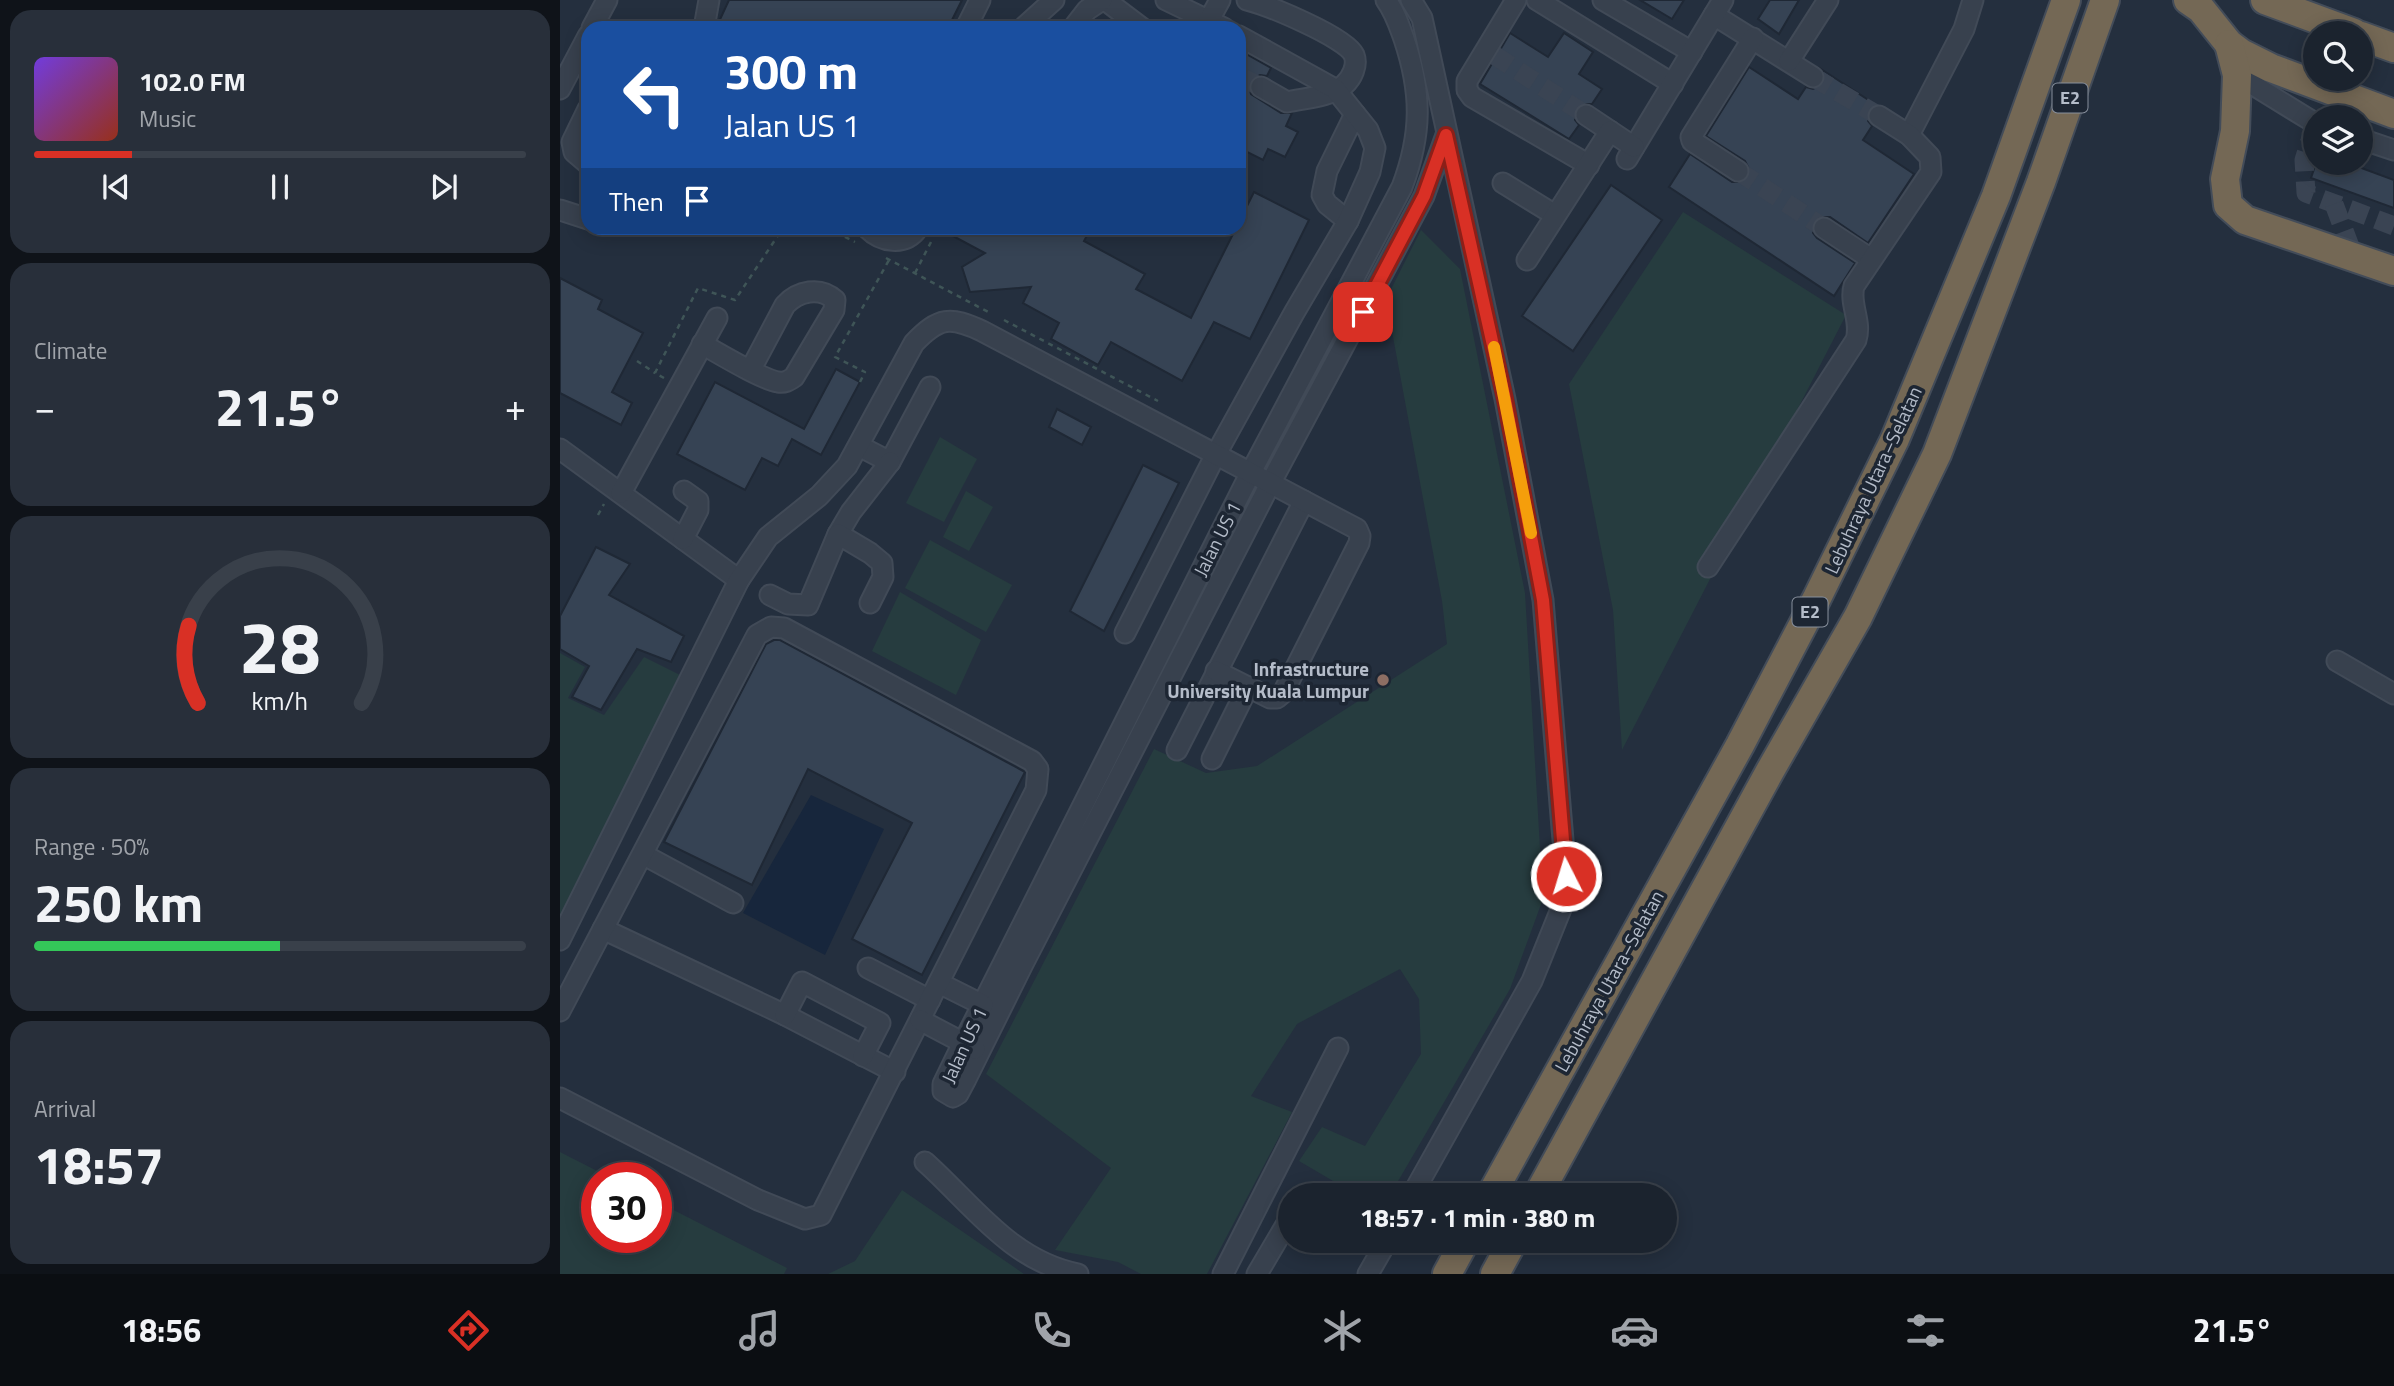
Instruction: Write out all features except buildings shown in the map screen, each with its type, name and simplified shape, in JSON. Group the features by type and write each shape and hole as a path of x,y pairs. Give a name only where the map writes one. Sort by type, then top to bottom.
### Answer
{"highway":[{"name":"Lebuhraya Utara–Selatan","path":"1498,1183 1740,745 1817,598 1895,439 1996,196 2066,0"},
{"name":"Lebuhraya Utara–Selatan","path":"1545,1183 1770,771 1858,617 1937,454 2041,182 2105,0"},
{"path":"2188,0 2201,9 2229,44 2241,53 2263,65 2394,114"},
{"path":"2265,0 2376,42"},
{"path":"2229,44 2237,75 2235,131 2225,179 2228,205 2245,220 2394,271"},
{"path":"1447,1274 1458,1253"},
{"path":"1495,1274 1506,1253"}],"street":[{"path":"596,21 607,0"},
{"path":"970,21 980,0"},
{"path":"1031,21 1054,0"},
{"path":"1078,21 1087,10 1103,0 1132,21"},
{"path":"1166,0 1211,21"},
{"path":"1217,21 1220,0"},
{"path":"1247,0 1285,13 1345,44 1353,53 1355,65 1351,77 1344,85 1326,94 1287,102 1261,87"},
{"name":"Jalan US 1","path":"972,1047 983,1005 1250,474 1402,187 1413,157 1417,129 1417,97 1413,65 1394,10 1386,0"},
{"path":"1411,0 1422,18 1505,399 1543,600 1566,876 1561,909 1532,981 1419,1183"},
{"path":"1516,0 1490,53 1467,81 1467,90 1472,97 1589,165"},
{"path":"1537,0 1673,84"},
{"path":"1789,61 1828,0"},
{"path":"1909,135 1964,29 1973,0"},
{"path":"707,21 715,2"},
{"path":"1610,2 1692,52"},
{"path":"1586,115 1610,131 1630,153 1719,8 1753,38 1813,77"},
{"path":"1738,171 1692,141 1691,137 1753,38"},
{"path":"1125,633 1215,456 1348,221 1370,172 1375,148 1368,130 1335,89 1246,40"},
{"path":"560,89 581,49"},
{"path":"2237,75 2303,116"},
{"path":"1348,221 1327,204 1322,195 1327,171 1355,114"},
{"path":"1708,567 1856,340 1859,331 1852,292 1871,259 1931,172 1930,157 1909,135 1879,116"},
{"path":"581,123 572,142 574,152 581,158"},
{"path":"1527,260 1610,131"},
{"name":"Jalan US 1","path":"972,1047 1424,196 1446,135"},
{"path":"2373,143 2394,150"},
{"path":"1503,183 1555,215"},
{"path":"560,210 581,217"},
{"path":"1824,228 1871,259"},
{"path":"877,235 883,239 899,241 911,235"},
{"path":"702,344 776,382 786,382 794,377 834,310 835,300 818,291 792,297 785,305 751,369"},
{"path":"621,493 716,318"},
{"path":"560,940 739,580 768,537 834,482 859,446 914,343 927,329 944,320 961,321 982,331 1356,529 1360,536 1359,543 1283,693 1277,698 1270,698 1216,671"},
{"path":"770,596 799,607 808,605 838,534 851,512 890,462 930,387"},
{"path":"859,446 890,462"},
{"path":"560,449 739,580"},
{"path":"683,538 698,510 698,501 684,491"},
{"path":"1177,750 1304,501"},
{"path":"838,534 882,563 883,577 870,603"},
{"path":"560,1011 757,635 771,627 784,628 1032,761 1038,769 1036,790 821,1215 814,1219 805,1219 758,1200 560,1098"},
{"path":"2337,661 2394,694"},
{"path":"1212,759 1248,687"},
{"path":"644,855 733,903"},
{"path":"603,929 785,1015 895,1072"},
{"path":"868,968 983,1005"},
{"path":"785,1015 802,982 880,1023 863,1056"},
{"path":"920,1020 972,1047"},
{"path":"1223,1274 1338,1048"},
{"path":"925,1162 986,1223 1009,1242 1030,1257 1078,1274"},
{"path":"1257,1274 1278,1238"},
{"path":"1368,1274 1380,1253"}],"path":[{"path":"915,274 925,235"},
{"path":"860,382 865,372 835,357 889,260"},
{"path":"636,361 655,373"}],"green space":[{"path":"1683,212 1846,315 1622,750 1613,610 1569,384"},
{"path":"1421,230 1460,269 1525,593 1543,899 1510,989 1397,1183 1337,1183 1299,1161 1322,1127 1365,1146 1421,1054 1419,999 1400,969 1297,1024 1251,1096 1292,1112 1207,1274 1141,1274 1118,1262 1055,1250 1111,1168 986,1074 1154,749 1206,773 1257,766 1447,644 1442,601 1386,299"},
{"path":"940,437 977,459 944,522 906,503"},
{"path":"966,491 993,507 969,551 943,537"},
{"path":"930,540 1012,585 986,632 905,588"},
{"path":"900,592 981,640 956,695 872,651"},
{"path":"560,653 585,667 568,698 604,715 644,657 686,678 560,928"},
{"path":"560,1152 581,1163 581,1253 672,1253 672,1209 787,1268 784,1274 560,1274"},
{"path":"902,1190 1024,1274 828,1274 855,1261"}],"water":[{"path":"811,795 884,829 825,955 743,913"}],"tunnel":[{"path":"1494,55 1586,115"},
{"path":"1813,77 1879,116"},
{"path":"1246,80 1261,87"},
{"path":"1738,171 1824,228"},
{"path":"2305,175 2306,193 2394,226"},
{"path":"2334,204 2354,257"}],"slow traffic":[{"path":"1494,347 1531,533"}],"place":[{"name":"Infrastructure University Kuala Lumpur","path":"1383,680"}],"route":[{"path":"1363,312 1424,196 1446,135 1505,399 1543,600 1566,876"}]}
